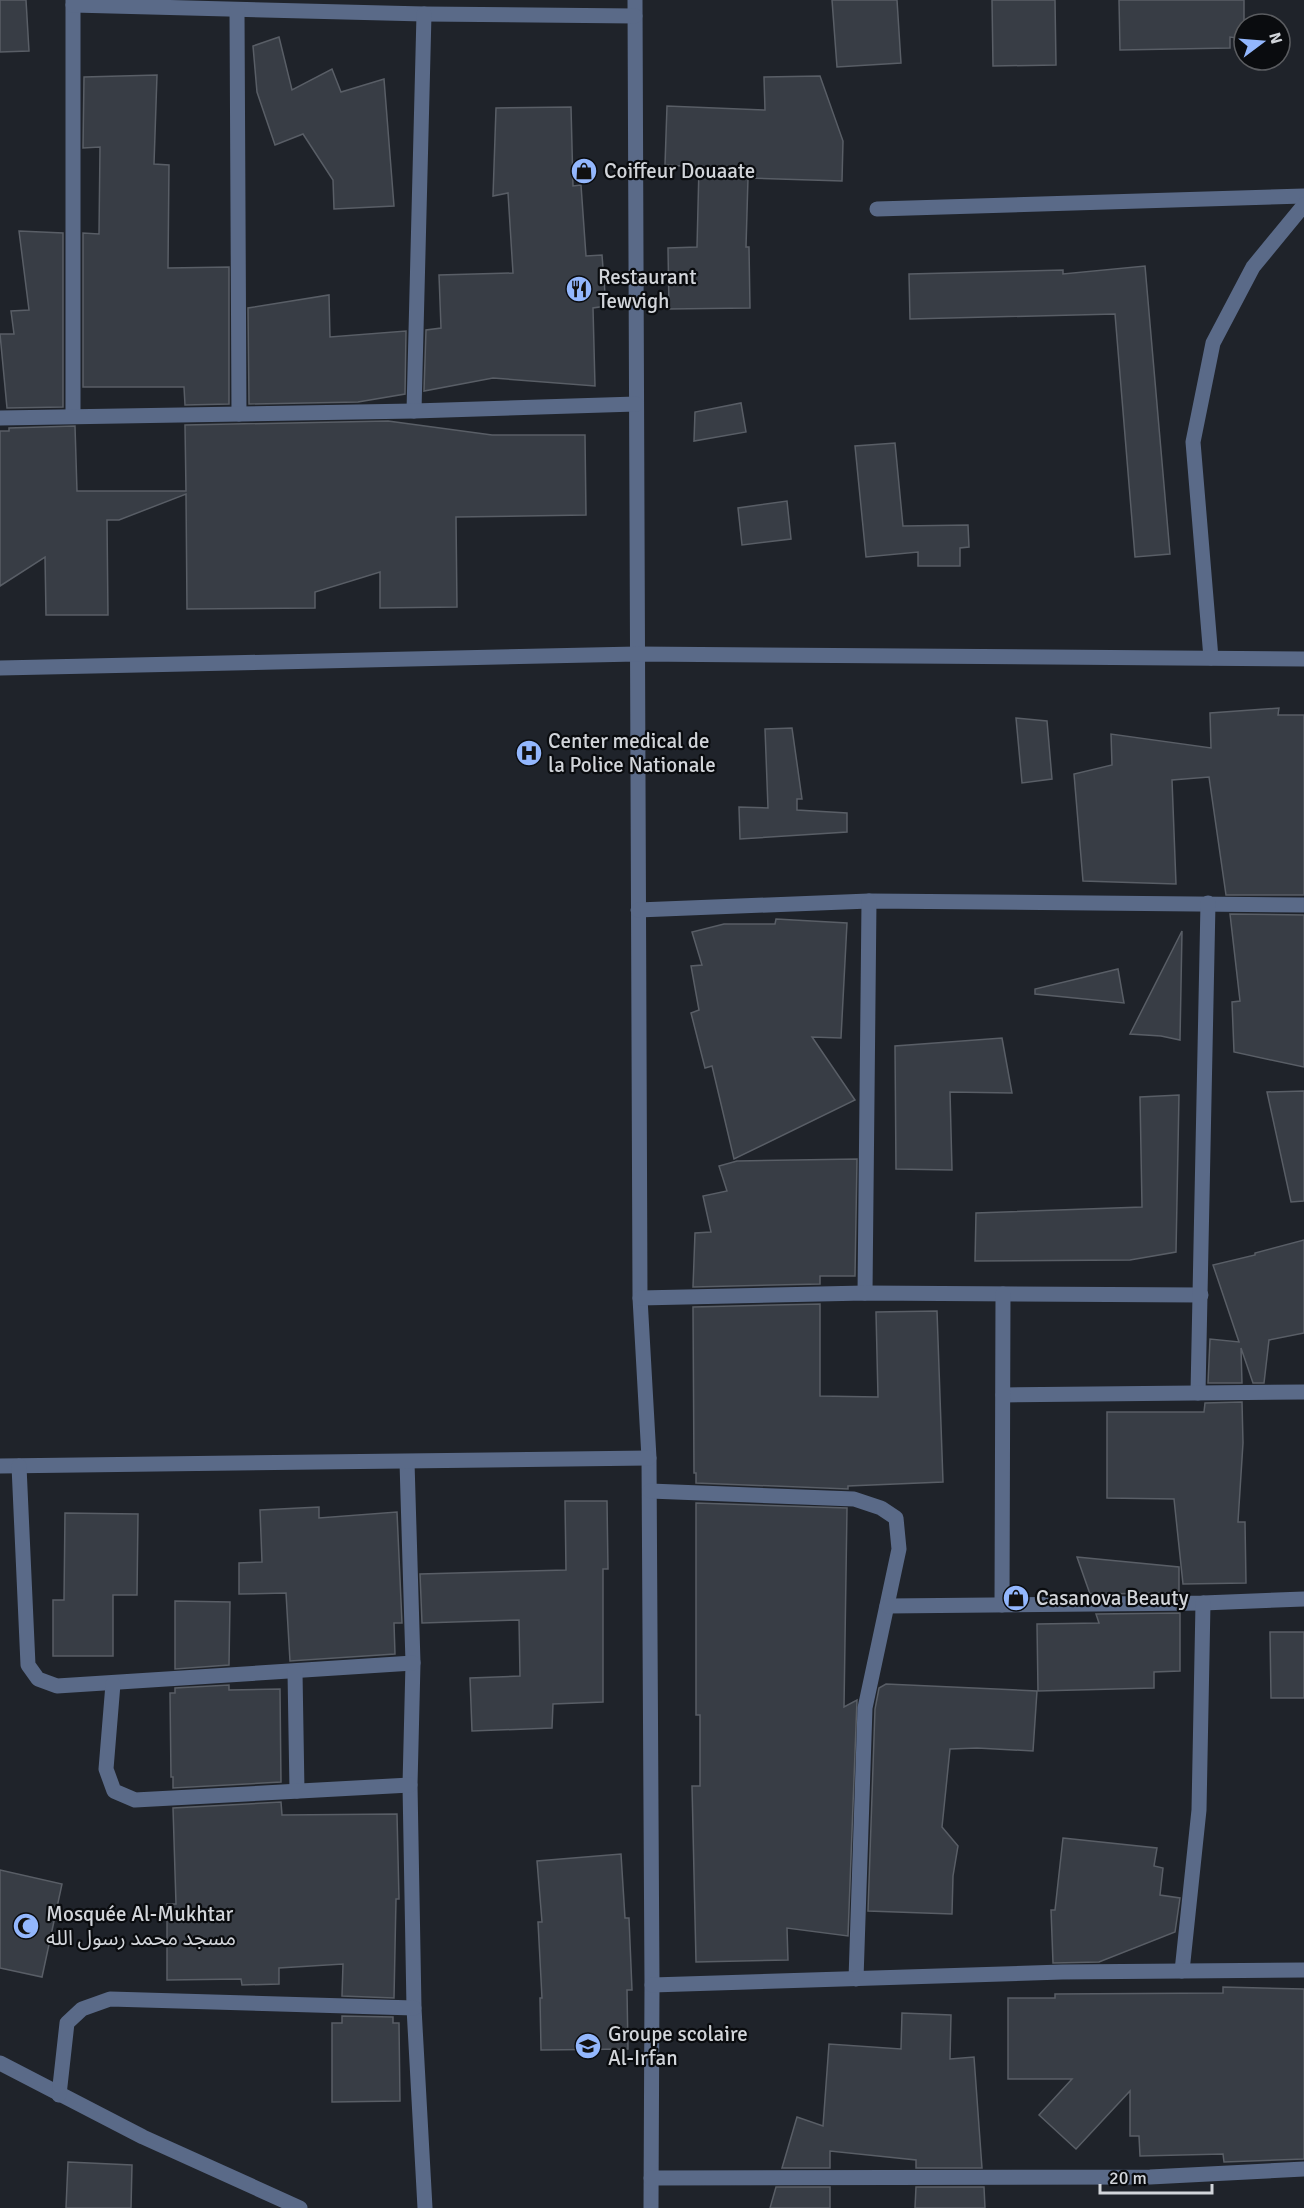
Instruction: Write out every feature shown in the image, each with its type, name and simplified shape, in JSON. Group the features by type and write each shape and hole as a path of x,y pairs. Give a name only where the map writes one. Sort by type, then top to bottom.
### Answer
{"street":[{"path":"635,0 640,1298 650,1458 651,2208"},
{"path":"73,417 73,3 424,14 635,16"},
{"path":"237,9 240,414"},
{"path":"414,411 424,14"},
{"path":"877,209 1304,196"},
{"path":"1211,658 1193,442 1213,343 1253,267 1304,206"},
{"path":"0,418 414,411 636,404"},
{"path":"0,668 637,654 1304,659"},
{"path":"638,910 869,901 1304,905"},
{"path":"865,1293 869,901"},
{"path":"1198,1393 1208,903"},
{"path":"640,1298 865,1293 1201,1295"},
{"path":"1002,1605 1003,1294"},
{"path":"1003,1395 1304,1392"},
{"path":"0,1466 650,1458"},
{"path":"407,1462 413,1663 410,1785 414,2008 425,2208"},
{"path":"19,1466 28,1665 38,1679 57,1686 113,1684 413,1663"},
{"path":"650,1491 854,1499 881,1508 896,1518 899,1549 864,1708 856,1979"},
{"path":"887,1606 1203,1603 1304,1599"},
{"path":"1182,1971 1199,1810 1203,1603"},
{"path":"295,1672 297,1791"},
{"path":"113,1684 106,1769 114,1791 135,1800 410,1785"},
{"path":"652,1985 1062,1972 1304,1970"},
{"path":"59,2095 67,2023 82,2009 110,1999 414,2008"},
{"path":"0,2063 143,2137 296,2206"},
{"path":"651,2178 1150,2177 1304,2169"},
{"path":"273,2208 296,2206"}],"building":[{"path":"0,0 26,0 29,51 0,52"},
{"path":"832,0 897,0 901,63 837,67"},
{"path":"992,0 1055,0 1056,65 993,66"},
{"path":"1119,0 1244,0 1244,12 1232,12 1230,48 1120,50"},
{"path":"279,37 292,90 332,69 341,92 384,79 394,206 334,209 333,180 303,134 275,145 257,92 253,46"},
{"path":"157,75 154,164 169,165 168,268 229,267 229,404 185,405 184,387 83,387 83,233 99,234 100,147 83,148 84,77"},
{"path":"820,76 843,141 842,181 748,178 746,247 749,247 750,308 669,309 668,248 697,247 699,167 665,165 667,106 765,110 764,77"},
{"path":"571,107 573,186 581,185 586,256 602,255 606,306 593,308 595,386 493,378 424,391 426,330 441,328 439,275 513,273 508,193 493,196 496,108"},
{"path":"19,231 63,233 63,407 7,408 0,334 14,334 11,311 29,310"},
{"path":"1145,266 1170,554 1135,557 1115,314 910,319 909,274 1063,270 1063,274"},
{"path":"329,295 330,337 406,331 405,394 358,402 249,404 248,308"},
{"path":"741,403 746,432 694,441 695,412"},
{"path":"388,421 492,435 585,435 586,515 456,517 457,607 380,608 380,572 315,592 315,608 187,609 186,494 119,520 107,520 108,615 46,615 45,557 0,586 0,431 9,431 9,428 75,426 77,491 186,491 185,425"},
{"path":"895,443 903,526 968,525 969,547 960,548 960,566 918,566 918,552 866,557 855,446"},
{"path":"787,501 791,539 742,545 738,508"},
{"path":"1279,708 1278,715 1304,715 1304,895 1226,895 1209,777 1172,780 1176,884 1083,881 1074,774 1112,765 1111,734 1211,748 1210,713"},
{"path":"1016,718 1047,721 1052,779 1022,783"},
{"path":"792,728 802,799 797,799 797,810 847,813 847,832 740,839 739,807 768,808 765,729"},
{"path":"1230,914 1304,915 1304,1067 1234,1052 1232,1002 1240,1001"},
{"path":"776,919 847,923 841,1038 812,1037 855,1100 734,1159 712,1066 705,1068 691,1013 699,1010 691,966 702,965 692,932 724,924 775,924"},
{"path":"1182,931 1180,1040 1130,1034"},
{"path":"1118,969 1124,1003 1035,994 1035,989"},
{"path":"1002,1038 1012,1093 950,1092 952,1170 896,1169 895,1046"},
{"path":"1304,1091 1304,1201 1291,1202 1267,1092"},
{"path":"1179,1095 1176,1252 1130,1260 975,1261 976,1213 1142,1207 1140,1097"},
{"path":"857,1159 855,1276 820,1276 820,1284 693,1287 695,1233 711,1232 703,1196 727,1191 719,1166 737,1161"},
{"path":"1304,1240 1304,1333 1269,1340 1264,1383 1253,1383 1241,1348 1242,1383 1208,1383 1210,1339 1239,1342 1213,1265"},
{"path":"820,1304 820,1396 878,1397 876,1312 937,1311 943,1482 848,1486 848,1489 696,1483 696,1473 694,1473 693,1307"},
{"path":"1242,1402 1243,1443 1238,1522 1245,1522 1246,1583 1183,1584 1174,1499 1107,1498 1107,1412 1204,1412 1205,1403"},
{"path":"565,1501 607,1501 608,1569 603,1569 603,1702 553,1704 552,1728 472,1731 470,1678 520,1676 519,1620 422,1623 420,1574 566,1570"},
{"path":"696,1503 847,1508 844,1707 857,1700 848,1936 787,1928 788,1960 696,1962 692,1786 700,1786 700,1715 696,1715"},
{"path":"319,1507 319,1518 397,1512 402,1623 394,1623 395,1654 290,1661 286,1593 239,1594 239,1563 262,1562 260,1510"},
{"path":"65,1513 138,1514 137,1595 113,1595 113,1656 53,1656 53,1600 64,1600"},
{"path":"1077,1557 1179,1567 1179,1593 1090,1594"},
{"path":"175,1601 230,1602 229,1665 175,1669"},
{"path":"1180,1613 1180,1671 1154,1672 1154,1688 1038,1691 1037,1624 1099,1623 1096,1614"},
{"path":"1270,1632 1304,1632 1304,1698 1271,1698"},
{"path":"886,1684 1037,1691 1033,1751 950,1749 942,1827 958,1846 953,1876 952,1914 868,1911 875,1709 879,1688"},
{"path":"229,1685 229,1690 280,1689 281,1782 173,1788 170,1693 175,1693 175,1688"},
{"path":"281,1802 282,1815 397,1814 399,1899 396,1899 394,1998 342,1996 343,1964 279,1968 279,1984 242,1985 241,1979 167,1980 167,1904 176,1904 173,1808"},
{"path":"1063,1838 1157,1848 1154,1866 1163,1868 1160,1895 1180,1898 1175,1932 1099,1962 1053,1963 1051,1910 1055,1910"},
{"path":"621,1854 625,1918 629,1918 632,1990 627,1990 628,2049 541,2050 540,1998 542,1998 538,1922 542,1922 537,1861"},
{"name":"Mosquée Al-Mukhtar مسجد محمد رسول الله","path":"0,1870 62,1884 42,1977 0,1968"},
{"path":"1223,1987 1304,1989 1304,2159 1224,2162 1223,2154 1140,2156 1139,2136 1130,2136 1130,2091 1076,2149 1039,2115 1072,2079 1008,2079 1008,1998 1055,1998 1055,1994 1223,1993"},
{"path":"902,2013 951,2015 950,2059 974,2057 982,2168 916,2168 916,2160 830,2151 830,2168 782,2168 797,2117 823,2126 829,2044 901,2049"},
{"path":"342,2016 393,2017 393,2023 399,2023 400,2101 332,2102 332,2023 342,2023"},
{"path":"68,2162 132,2165 131,2208 66,2208"},
{"path":"776,2187 830,2187 830,2208 770,2208"},
{"path":"916,2187 984,2187 985,2208 915,2208"}],"place":[{"name":"Coiffeur Douaate","path":"584,171"},
{"name":"Restaurant Tewvigh","path":"579,289"},
{"name":"Center medical de la Police Nationale","path":"529,753"},
{"name":"Casanova Beauty","path":"1016,1598"},
{"name":"Mosquée Al-Mukhtar مسجد محمد رسول الله","path":"26,1926"},
{"name":"Groupe scolaire Al-Irfan","path":"588,2046"}]}
